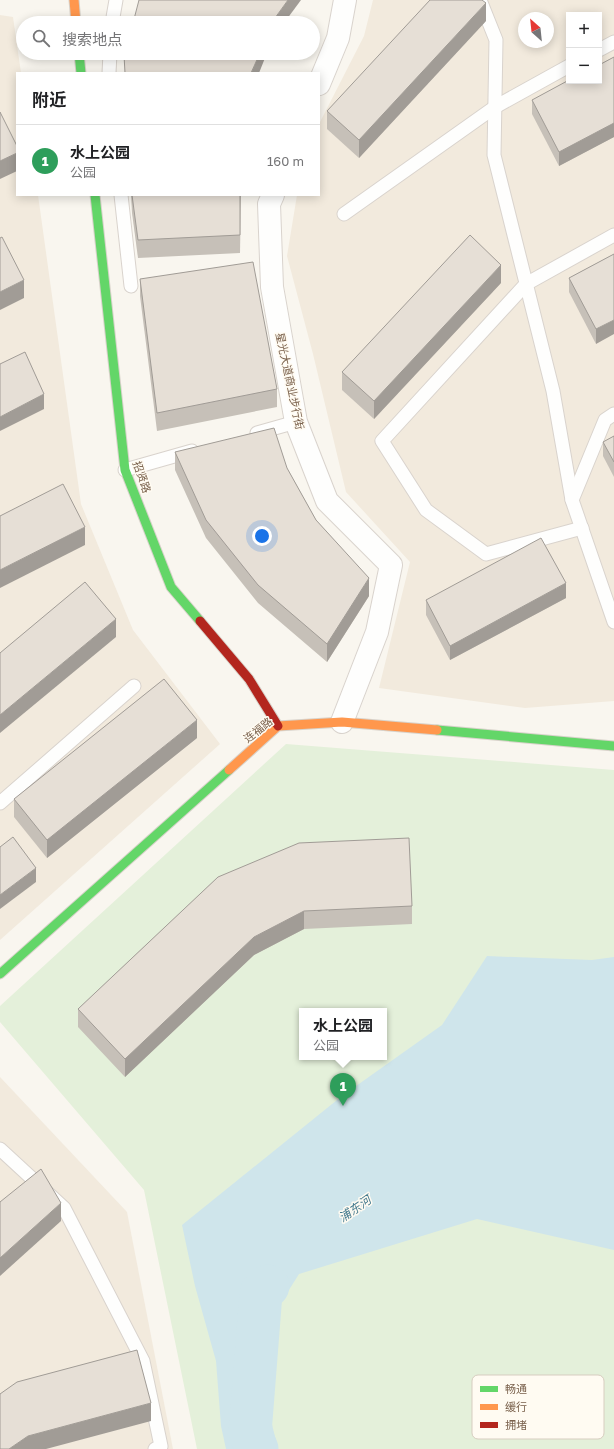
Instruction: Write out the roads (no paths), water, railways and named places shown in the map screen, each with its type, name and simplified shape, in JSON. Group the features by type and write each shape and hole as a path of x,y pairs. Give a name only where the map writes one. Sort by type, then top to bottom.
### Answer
{"street":[{"path":"74,0 75,16"},
{"path":"320,82 338,38 345,0"},
{"path":"80,60 81,72"},
{"name":"招贤路","path":"95,196 125,470 171,587 249,679 278,726"},
{"name":"星光大道商业步行街","path":"272,196 269,204 272,287 296,422 327,500 390,565 377,632 342,722"},
{"name":"连福路","path":"0,974 278,726 342,722 614,746"}],"lane":[{"path":"113,16 116,0"},
{"path":"480,0 496,40 494,155 553,391 572,500 614,622"},
{"path":"602,48 614,42"},
{"path":"109,72 110,60"},
{"path":"344,214 495,106 566,68"},
{"path":"122,196 131,286"},
{"path":"582,528 486,554 426,510 382,441 526,284 614,235"},
{"path":"572,500 605,420 614,414"},
{"path":"244,436 296,422"},
{"path":"125,470 207,447"},
{"path":"0,803 134,686"},
{"path":"0,1149 64,1208 136,1347 143,1361 161,1446 155,1449"}],"water":[{"path":"487,956 592,960 614,957 614,1250 477,1219 299,1274 253,1347 278,1449 226,1449 221,1426 216,1361 195,1286 182,1225 342,1096 442,1025"}],"waterway":[{"name":"浦东河","path":"257,1449 250,1433 261,1293 268,1286"}],"place":[{"name":"水上公园","path":"343,1106"}]}
